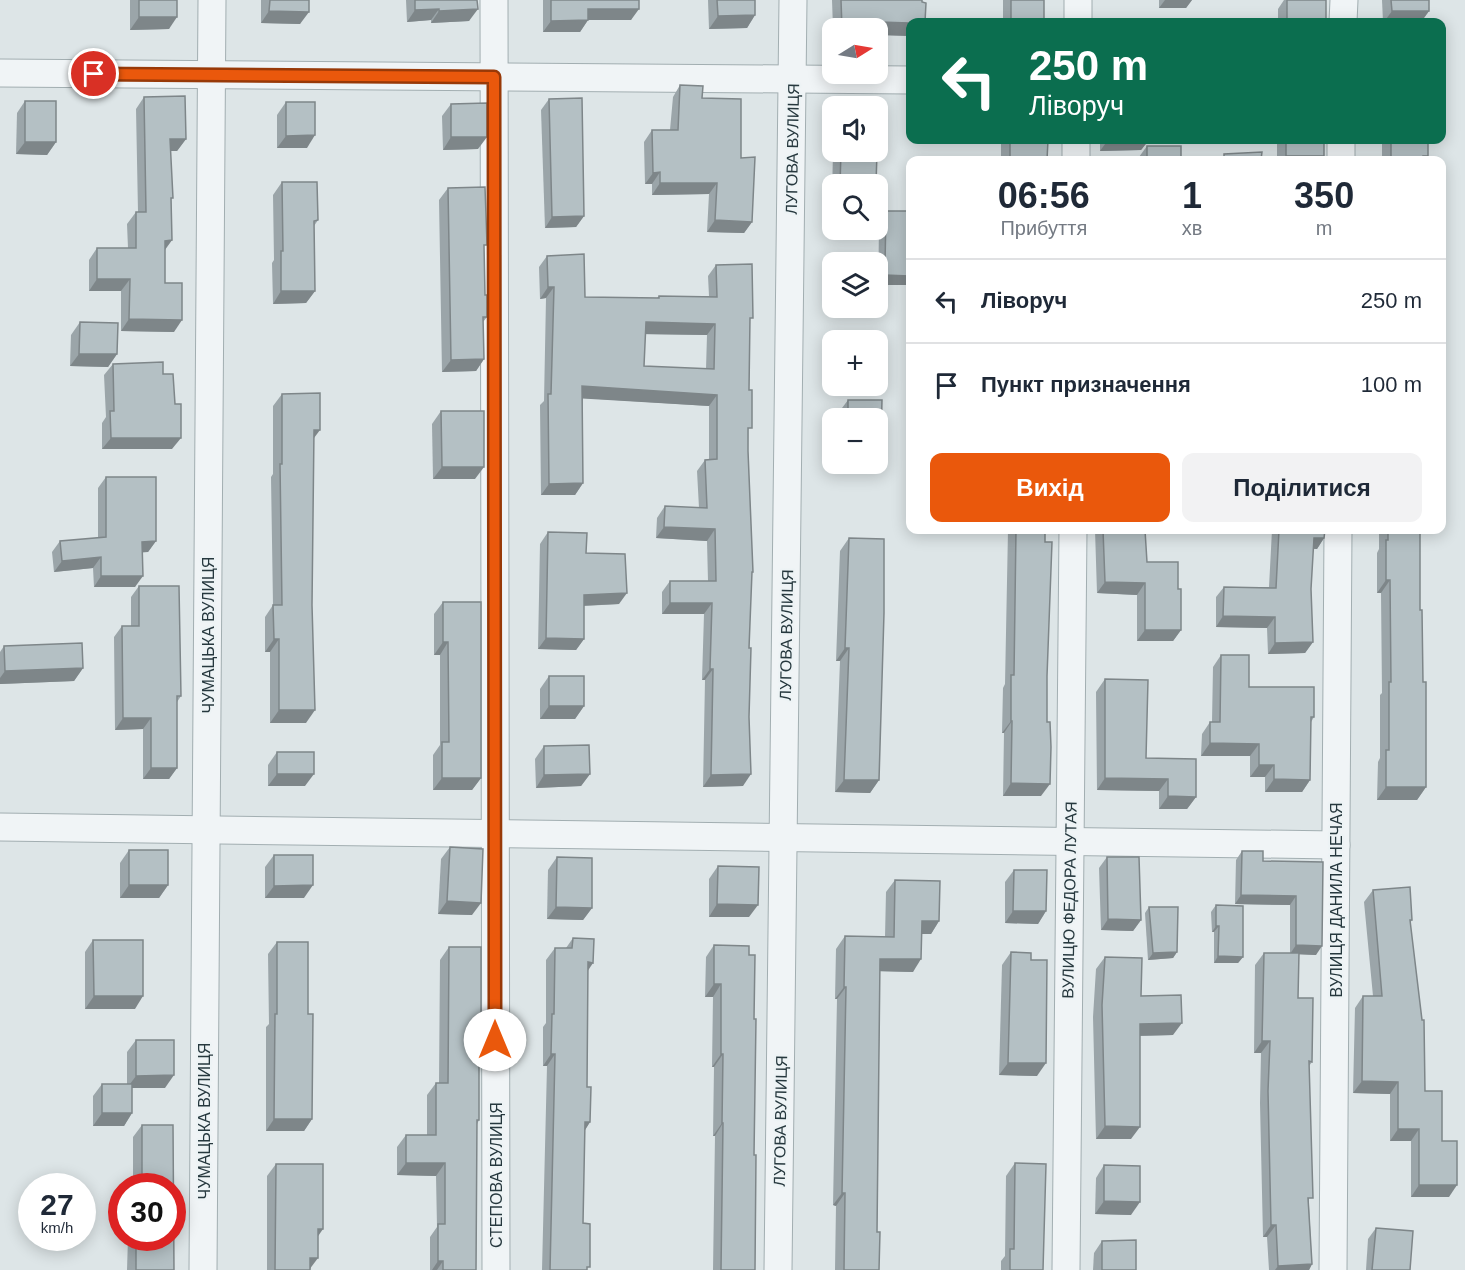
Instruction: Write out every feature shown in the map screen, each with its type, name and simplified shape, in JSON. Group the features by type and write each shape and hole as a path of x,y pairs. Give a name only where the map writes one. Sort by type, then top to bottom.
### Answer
{"street":[{"name":"ЧУМАЦЬКА ВУЛИЦЯ","path":"203,1270 212,0"},
{"name":"СТЕПОВА ВУЛИЦЯ","path":"494,0 496,1270"},
{"name":"ЛУГОВА ВУЛИЦЯ","path":"778,1270 793,0"},
{"path":"1078,0 1078,18"},
{"path":"1343,18 1344,0"},
{"path":"0,73 906,80"},
{"name":"ВУЛИЦЮ ФЕДОРА ЛУТАЯ","path":"1066,1270 1073,534"},
{"name":"ВУЛИЦЯ ДАНИЛА НЕЧАЯ","path":"1333,1270 1338,534"},
{"path":"0,827 1336,845"}],"building":[{"path":"139,0 177,0 177,17 139,17"},
{"path":"270,0 309,0 309,12 269,11"},
{"path":"415,0 477,0 478,9 415,10"},
{"path":"551,0 639,0 639,9 588,9 588,20 551,21"},
{"path":"717,0 755,0 755,15 718,16"},
{"path":"841,0 922,0 926,3 925,18 906,18 906,23 888,22 888,18 842,18"},
{"path":"1011,0 1044,0 1044,18 1011,18"},
{"path":"1287,0 1326,0 1326,18 1287,18"},
{"path":"1391,0 1429,0 1429,11 1392,11"},
{"path":"680,85 703,86 702,98 741,99 741,158 755,157 752,222 715,220 717,183 660,183 660,172 653,173 652,130 678,130"},
{"path":"185,96 186,139 170,139 173,198 171,198 172,240 165,241 165,283 182,283 182,320 129,319 130,279 97,279 97,248 136,248 136,212 146,212 144,97"},
{"path":"582,98 584,216 552,217 549,99"},
{"path":"25,101 56,101 56,142 25,142"},
{"path":"286,102 315,102 315,135 286,136"},
{"path":"487,103 487,137 451,137 451,104"},
{"path":"1010,144 1048,144 1047,156 1010,156"},
{"path":"1286,144 1324,144 1324,156 1286,156"},
{"path":"1391,144 1428,144 1428,156 1391,156"},
{"path":"1147,146 1181,146 1181,156 1147,156"},
{"path":"1262,152 1262,156 1224,156 1224,154"},
{"path":"841,162 877,162 876,174 840,174"},
{"path":"282,182 317,182 318,220 314,221 315,291 281,291"},
{"path":"485,187 487,245 484,245 487,317 483,317 484,359 451,360 448,188"},
{"path":"888,211 906,211 906,276 888,275 888,252 885,252 885,240 888,240"},
{"path":"584,254 585,297 717,297 716,265 752,264 753,318 750,318 749,390 752,390 752,428 748,428 753,572 749,648 751,648 749,717 751,774 711,775 712,603 670,603 670,581 716,581 715,529 664,527 665,506 707,508 705,460 717,459 717,395 582,386 583,483 549,484 548,394 551,394 554,287 548,287 547,256","holes":["646,322 715,324 714,369 644,366"]},
{"path":"80,322 118,323 117,354 79,354"},
{"path":"163,362 163,374 173,374 175,404 181,404 181,438 111,438 110,411 114,411 113,364"},
{"path":"320,393 320,430 314,430 312,605 315,710 279,710 279,639 274,639 273,605 282,605 280,464 282,464 282,394"},
{"path":"848,400 882,400 882,408 848,408"},
{"path":"441,411 484,411 484,467 442,467"},
{"path":"106,477 156,477 156,541 142,542 143,576 101,576 101,557 62,561 60,541 106,537"},
{"path":"548,532 587,533 586,553 625,554 627,593 584,595 584,639 546,638"},
{"path":"1016,534 1045,534 1045,542 1052,542 1047,676 1047,722 1050,722 1051,747 1050,784 1011,783 1011,675 1014,675"},
{"path":"1103,534 1145,534 1147,562 1178,562 1178,589 1181,589 1181,630 1145,630 1145,583 1105,582"},
{"path":"1279,534 1324,534 1324,538 1314,538 1311,589 1313,642 1275,643 1275,617 1223,616 1224,587 1276,588"},
{"path":"1388,534 1420,534 1420,610 1422,610 1423,682 1426,682 1426,787 1386,787 1386,750 1389,750 1389,682 1391,682 1390,580 1386,580 1386,540 1388,540"},
{"path":"849,538 884,539 879,780 844,780 849,648 845,648"},
{"path":"139,586 179,586 181,696 177,696 177,768 151,768 151,718 123,718 122,626 139,626"},
{"path":"443,602 481,602 481,778 442,778 442,742 449,742 448,642 443,642"},
{"path":"82,643 83,668 5,671 4,646"},
{"path":"1221,655 1249,655 1249,687 1314,687 1310,780 1274,779 1274,765 1259,765 1259,744 1210,743 1210,722 1220,722"},
{"path":"549,676 584,676 584,706 549,706"},
{"path":"1105,679 1148,680 1146,758 1196,759 1196,797 1168,796 1168,779 1105,778"},
{"path":"589,745 590,774 544,775 544,746"},
{"path":"277,752 314,752 314,774 277,774"},
{"path":"450,847 483,849 481,903 447,901"},
{"path":"129,850 168,850 168,885 129,885"},
{"path":"1242,851 1263,851 1263,861 1323,862 1322,946 1296,945 1296,896 1241,895"},
{"path":"274,855 313,855 313,885 274,886"},
{"path":"557,857 592,858 592,908 556,907"},
{"path":"1107,857 1139,857 1141,920 1108,919"},
{"path":"718,866 759,867 758,905 717,904"},
{"path":"1014,870 1047,870 1046,911 1013,911"},
{"path":"895,880 940,881 939,921 922,921 921,959 880,959 877,1232 880,1232 879,1270 844,1270 845,1193 842,1193 845,936 894,937"},
{"path":"1410,887 1412,920 1410,920 1422,1020 1424,1020 1425,1091 1442,1091 1442,1141 1457,1141 1457,1185 1419,1185 1419,1129 1398,1129 1398,1082 1362,1081 1363,996 1382,996 1373,890"},
{"path":"1216,905 1243,906 1243,957 1218,956 1219,926 1216,926"},
{"path":"1149,907 1178,907 1177,952 1153,953"},
{"path":"573,938 594,939 593,963 588,962 587,1087 591,1087 590,1122 585,1122 583,1223 590,1224 590,1267 587,1267 587,1270 550,1270 555,1054 551,1054 555,948 572,948"},
{"path":"93,940 143,940 143,996 94,996"},
{"path":"277,942 308,942 308,1014 313,1014 312,1119 274,1119"},
{"path":"714,945 749,946 749,955 755,955 755,1270 721,1270 723,1054 721,1054 721,984 714,984"},
{"path":"449,947 481,947 481,1019 489,1019 489,1050 479,1050 476,1270 443,1270 443,1261 438,1261 438,1224 445,1224 445,1163 406,1163 406,1135 436,1135 436,1083 448,1083"},
{"path":"1011,952 1031,953 1031,960 1047,960 1046,1063 1008,1063"},
{"path":"1264,953 1299,953 1298,998 1313,998 1312,1062 1309,1061 1313,1198 1308,1198 1312,1264 1278,1266 1276,1225 1271,1225 1268,1091 1270,1041 1262,1041"},
{"path":"1105,957 1142,958 1141,996 1181,995 1182,1023 1140,1024 1140,1127 1105,1126 1102,1005"},
{"path":"136,1040 174,1040 174,1075 136,1076"},
{"path":"102,1084 132,1084 132,1113 102,1113"},
{"path":"142,1125 173,1125 173,1173 142,1173"},
{"path":"1015,1163 1046,1164 1043,1270 1010,1270 1010,1249 1014,1249"},
{"path":"276,1164 323,1164 323,1229 318,1229 318,1258 310,1258 310,1270 275,1270"},
{"path":"1104,1165 1140,1166 1140,1202 1104,1201"},
{"path":"1376,1228 1413,1231 1410,1270 1372,1270"},
{"path":"1136,1240 1136,1270 1102,1270 1102,1241"},
{"path":"136,1251 174,1251 174,1270 136,1270"}],"route":[{"path":"94,74 494,77 495,1040"}]}
